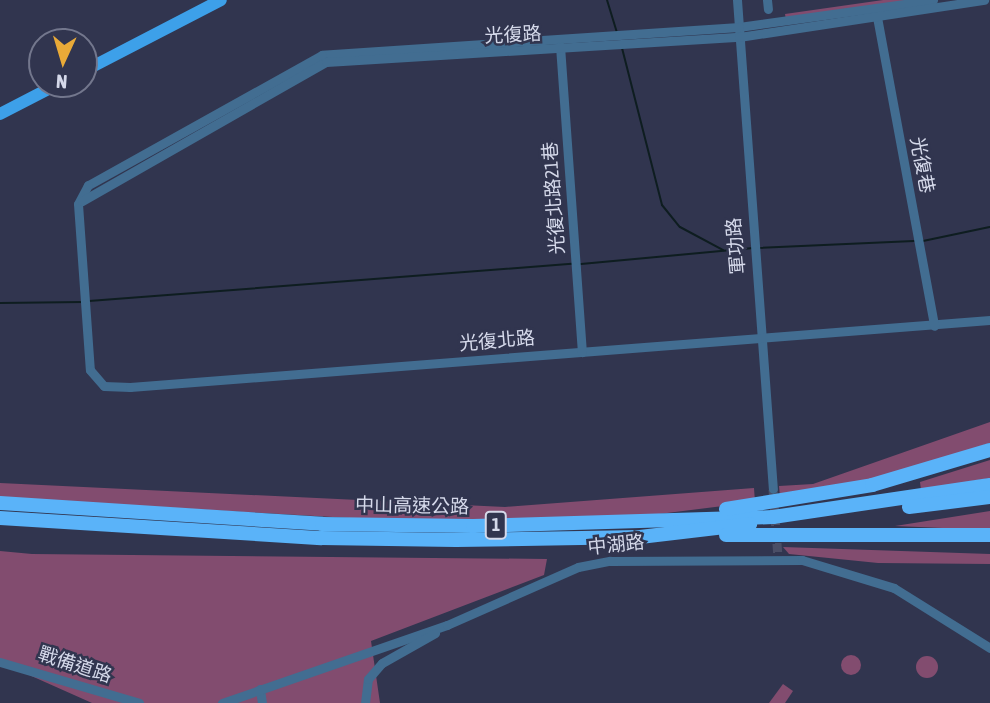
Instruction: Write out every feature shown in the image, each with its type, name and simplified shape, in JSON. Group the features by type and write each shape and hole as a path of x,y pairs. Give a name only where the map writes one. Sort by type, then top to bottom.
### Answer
{"highway":[{"path":"666,517 873,485 990,450"},
{"name":"中山高速公路","path":"0,503 322,524 473,526 666,517 772,517 990,485"},
{"name":"中山高速公路","path":"0,518 321,538 640,537 990,497"},
{"path":"640,537 990,535"}],"main road":[{"path":"98,64 221,0"},
{"path":"0,114 31,98"}],"street":[{"name":"軍功路","path":"737,0 752,238 773,489"},
{"name":"光復路","path":"876,16 933,0"},
{"name":"光復路","path":"84,295 78,204 88,185 322,55 560,46 739,32 984,0"},
{"name":"光復巷","path":"876,16 934,326"},
{"name":"光復北路21巷","path":"560,46 582,352"},
{"name":"光復北路","path":"84,295 90,370 104,386 990,320"},
{"name":"中湖路","path":"260,689 447,625 578,567 778,557 894,588 990,648"},
{"path":"365,703 368,679 382,663 447,625"},
{"name":"戰備道路","path":"0,662 139,703"},
{"path":"222,703 260,689 262,703"}],"shaded area":[{"path":"883,0 926,0 786,20 785,14"},
{"path":"990,422 990,443 885,477 780,497 779,486 813,484"},
{"path":"990,460 990,478 921,490 920,482"},
{"path":"0,483 505,507 754,488 755,502 627,518 472,525 0,498"},
{"path":"990,511 990,530 895,526"},
{"path":"783,547 990,554 990,564 878,563 789,554"},
{"path":"0,551 32,554 547,559 544,575 371,641 380,703 92,703 0,662"},
{"path":"847,655 855,655 861,665 855,675 847,675 841,669 841,661"},
{"path":"927,656 937,663 938,667 931,677 927,678 917,671 916,667 923,657"},
{"path":"783,684 793,691 785,703 769,703"}],"waterway":[{"path":"607,0 617,32"},
{"path":"622,48 662,205 680,227 723,250"},
{"path":"923,241 990,227"},
{"path":"758,248 914,241"},
{"path":"581,264 753,248"},
{"path":"89,301 572,264"},
{"path":"0,303 83,302"}],"tunnel":[{"path":"773,489 778,557"}]}
